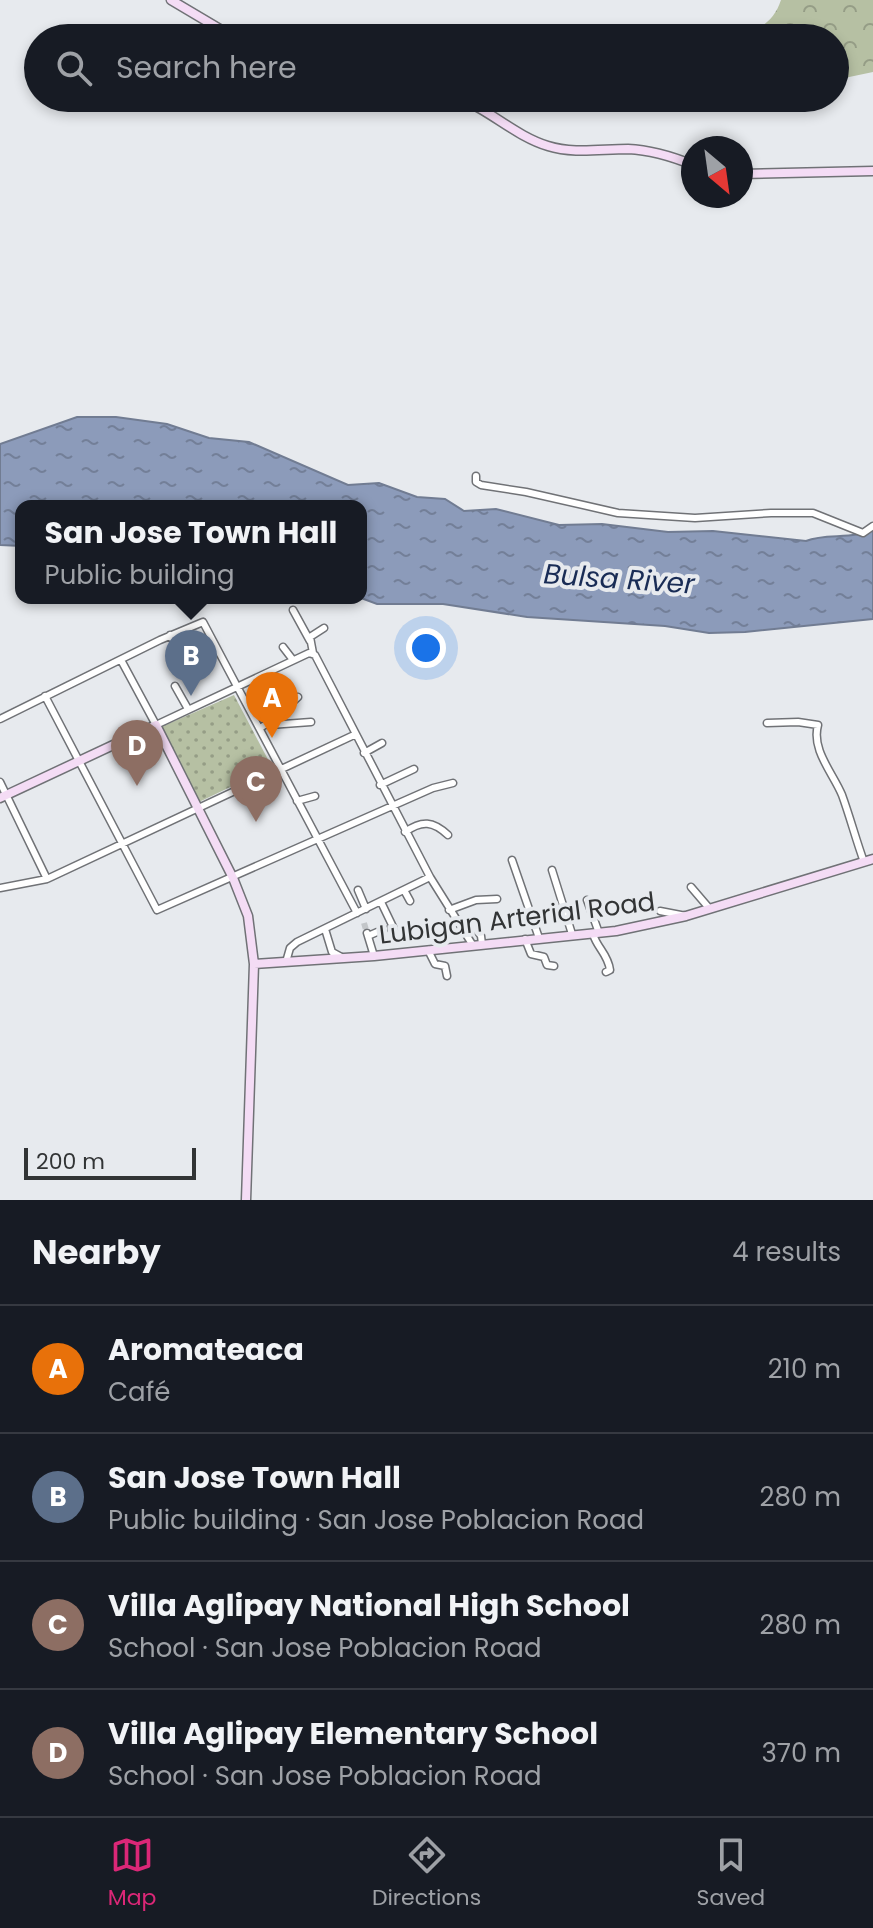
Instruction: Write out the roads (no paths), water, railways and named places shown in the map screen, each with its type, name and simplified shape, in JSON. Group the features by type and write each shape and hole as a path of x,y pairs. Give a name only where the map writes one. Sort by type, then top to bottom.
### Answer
{"main road":[{"path":"171,0 211,24"},
{"path":"484,112 506,127 547,146 564,150 650,151 681,161"},
{"path":"753,174 873,171"},
{"path":"3,796 156,725 233,878 248,916 254,964 246,1200"},
{"name":"Lubigan Arterial Road","path":"254,964 374,956 596,933 686,916 868,860"}],"street":[{"path":"476,476 476,482 481,485 618,513 695,518 813,513 841,527 863,533 873,526"},
{"path":"293,610 424,868 449,910 477,944 481,936 474,926"},
{"path":"0,719 170,635 203,622 263,726 281,770 317,840 361,911"},
{"path":"310,641 313,634 324,628"},
{"path":"170,635 183,658"},
{"path":"283,647 293,660"},
{"path":"135,652 140,661"},
{"path":"121,660 156,725 313,653"},
{"path":"262,675 274,701"},
{"path":"175,686 188,709"},
{"path":"45,696 157,910 433,788 453,783"},
{"path":"263,726 298,697"},
{"path":"263,726 311,722"},
{"path":"767,723 818,725 816,740 868,860"},
{"path":"0,888 47,879 354,735"},
{"path":"364,753 382,743"},
{"path":"380,785 414,769"},
{"path":"0,782 3,796 47,879"},
{"path":"297,801 315,796"},
{"path":"405,832 422,823 431,823 448,835"},
{"path":"512,860 539,938"},
{"path":"424,868 433,865"},
{"path":"552,870 572,934"},
{"path":"286,962 290,948 304,938 430,877"},
{"path":"691,887 709,908"},
{"path":"358,890 364,923"},
{"path":"404,890 410,901"},
{"path":"449,910 468,901 497,899"},
{"path":"587,900 596,933 596,946 603,951 609,964 610,970 606,972"},
{"path":"381,902 394,929"},
{"path":"660,911 686,916"},
{"path":"325,929 332,952 343,958"},
{"path":"374,956 367,935 384,929"},
{"path":"304,938 309,949"},
{"path":"525,939 531,954 544,957 547,965 554,966"},
{"path":"428,950 430,963 445,966 447,976"}],"water":[{"name":"Bulsa River","path":"77,417 116,417 167,424 209,438 249,442 348,485 379,483 417,497 445,499 464,511 496,509 559,525 602,524 668,532 713,531 806,541 858,534 873,528 873,619 709,633 665,626 527,617 443,604 377,604 367,600 367,500 15,500 15,546 0,545 0,444"}],"tunnel":[{"path":"364,923 367,933"}],"place":[{"name":"San Jose Town Hall","path":"191,696"},
{"name":"Aromateaca","path":"272,738"},
{"name":"Villa Aglipay Elementary School","path":"137,786"},
{"name":"Villa Aglipay National High School","path":"256,822"}]}
